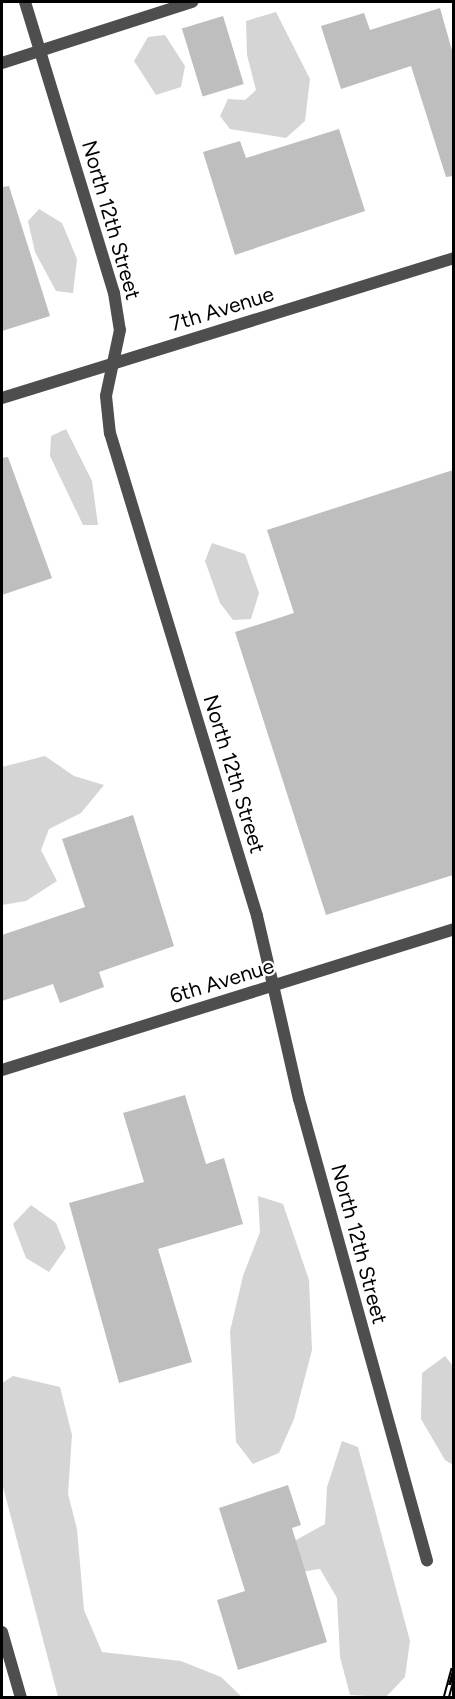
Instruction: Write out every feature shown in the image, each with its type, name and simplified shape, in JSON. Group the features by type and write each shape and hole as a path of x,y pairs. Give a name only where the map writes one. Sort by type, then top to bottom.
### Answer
{"street":[{"name":"North 12th Street","path":"25,2 114,293 120,330 106,396 110,433 257,916 299,1099 427,1561"},
{"path":"2,63 192,2"},
{"name":"7th Avenue","path":"2,398 453,258"},
{"name":"6th Avenue","path":"2,1070 453,929"},
{"path":"2,1632 21,1698"}],"shaded area":[{"path":"276,12 310,79 305,121 286,138 230,129 220,116 228,99 245,100 256,90 247,55 246,21"},
{"path":"165,35 185,66 181,87 156,95 134,61 148,37"},
{"path":"39,209 62,223 77,259 73,293 56,291 35,252 28,221"},
{"path":"66,429 92,481 98,525 83,525 50,456 51,436"},
{"path":"212,543 245,554 259,593 251,619 233,620 220,603 205,561"},
{"path":"45,756 74,776 104,785 81,813 49,829 41,850 57,881 26,901 2,905 2,767"},
{"path":"258,1196 283,1204 309,1280 312,1350 294,1419 279,1453 253,1464 236,1442 230,1331 243,1276 260,1232"},
{"path":"31,1205 56,1223 66,1248 49,1272 26,1258 13,1224"},
{"path":"445,1356 453,1366 453,1465 445,1460 421,1419 422,1373"},
{"path":"13,1376 60,1387 72,1435 68,1494 77,1529 84,1610 102,1652 181,1661 221,1677 242,1697 58,1697 2,1483 2,1383"},
{"path":"342,1441 358,1447 410,1641 405,1677 386,1697 350,1695 340,1657 337,1598 320,1569 287,1574 287,1545 325,1524 327,1487"}],"building":[{"path":"440,8 453,54 453,176 446,177 411,66 341,89 321,26 364,13 370,30"},
{"path":"223,16 244,84 203,96 182,29"},
{"path":"339,129 365,211 235,255 203,152 240,141 246,158"},
{"path":"9,186 50,316 2,331 2,187"},
{"path":"8,457 52,578 2,595 2,458"},
{"path":"453,470 453,875 326,915 235,632 294,613 267,530"},
{"path":"133,815 174,946 99,972 104,987 60,1003 53,984 2,1001 2,935 85,907 62,839"},
{"path":"185,1095 206,1164 224,1158 243,1224 158,1249 192,1362 119,1383 69,1203 144,1182 123,1113"},
{"path":"288,1485 301,1525 292,1528 327,1642 238,1670 217,1600 245,1591 219,1508"}],"railway":[{"path":"446,1698 454,1668"}]}
